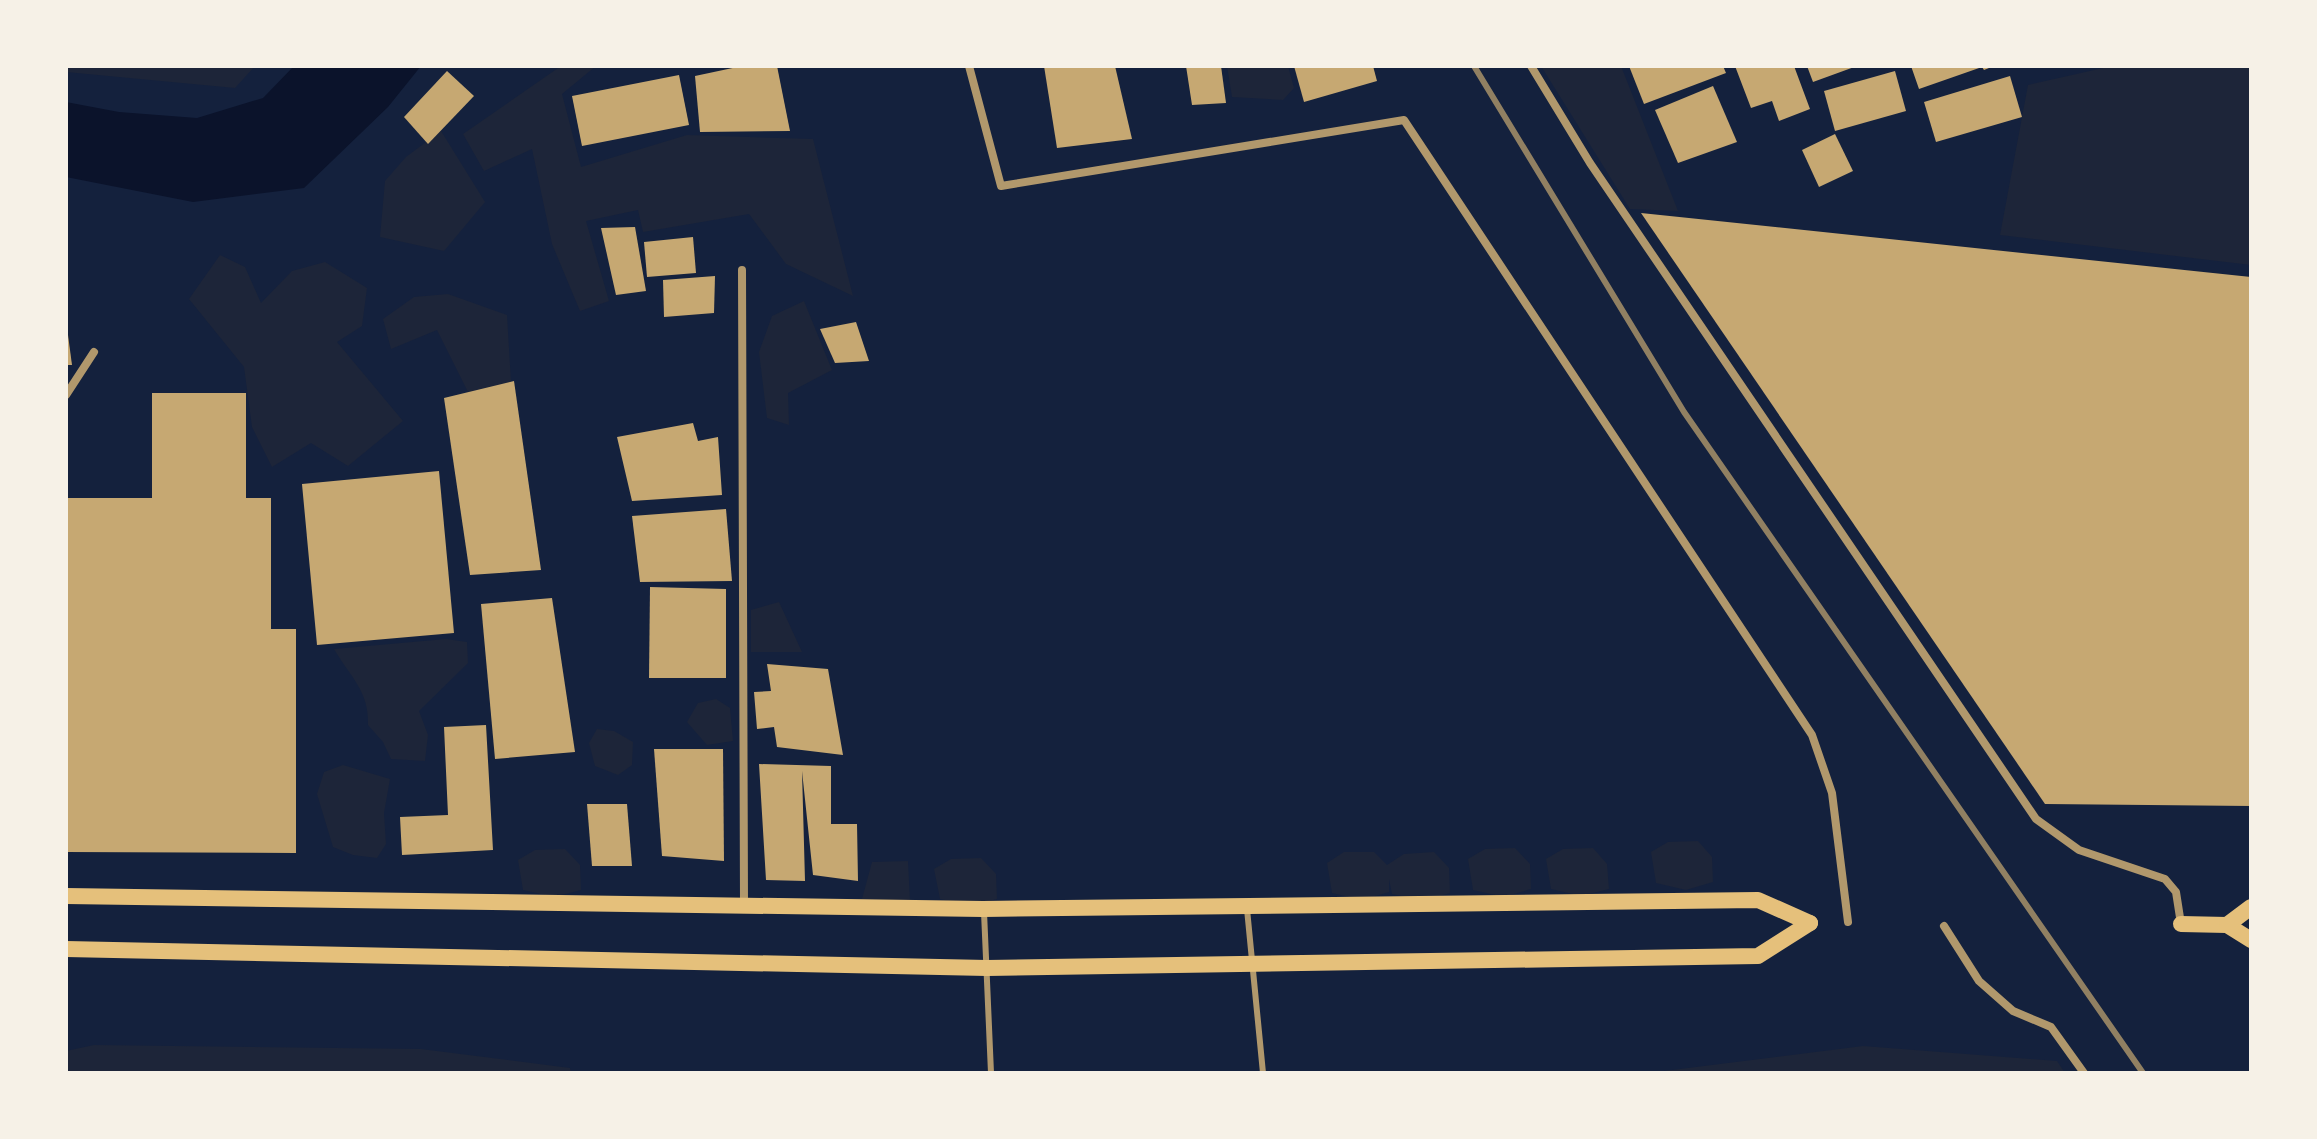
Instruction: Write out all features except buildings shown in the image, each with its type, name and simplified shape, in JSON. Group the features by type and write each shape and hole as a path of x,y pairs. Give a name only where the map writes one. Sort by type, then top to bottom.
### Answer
{"main road":[{"path":"66,896 983,909 1758,900 1810,923 1758,956 1251,965 987,968 66,949"},
{"path":"2227,925 2251,907"},
{"path":"2181,924 2227,925 2251,940"}],"street":[{"path":"969,66 1001,186 1404,120 1812,735 1832,793 1848,922"},
{"path":"1531,66 1599,176 2036,819 2079,850 2165,879 2176,892 2181,924"},
{"path":"742,270 744,906"},
{"path":"66,395 94,352"},
{"path":"1944,926 1979,981 2013,1011 2051,1027 2084,1073"}],"lane":[{"path":"1247,904 1263,1073"},
{"path":"983,909 991,1073"}],"shaded area":[{"path":"66,66 255,66 235,88 66,72"},
{"path":"294,66 421,66 388,107 304,188 193,202 66,177 66,102 119,112 197,118 263,98"},
{"path":"561,66 596,66 562,94 581,167 687,135 813,139 853,296 786,264 749,214 643,232 638,210 586,221 609,301 580,311 552,244 532,149 484,171 463,134"},
{"path":"1227,66 1288,66 1294,88 1283,100 1232,97"},
{"path":"1541,66 1621,66 1678,211 1630,209"},
{"path":"2112,66 2251,66 2251,265 2000,235 2028,85"},
{"path":"441,131 485,202 444,251 380,237 385,181 406,157"},
{"path":"220,255 245,267 261,303 292,271 325,262 367,288 362,326 337,342 403,421 348,466 311,443 272,467 252,427 244,367 189,299"},
{"path":"448,294 507,315 511,382 468,392 437,330 391,349 383,319 414,297"},
{"path":"804,301 832,370 788,393 789,425 767,418 759,352 772,316"},
{"path":"779,602 802,652 751,652 751,610"},
{"path":"446,639 467,642 468,663 419,711 428,735 425,761 391,759 383,742 368,725 362,693 334,649"},
{"path":"716,699 730,708 733,741 707,745 687,722 698,703"},
{"path":"597,729 614,731 633,742 632,765 618,775 595,766 589,743"},
{"path":"343,765 390,779 384,813 386,844 377,858 353,855 333,847 317,794 324,772"},
{"path":"1698,841 1712,857 1713,882 1686,890 1656,883 1651,852 1668,842"},
{"path":"1515,848 1530,864 1531,889 1504,897 1473,890 1468,859 1485,849"},
{"path":"1593,848 1607,864 1609,889 1581,896 1551,889 1546,859 1563,849"},
{"path":"565,849 580,865 581,890 554,897 523,890 518,860 535,850"},
{"path":"1344,852 1374,852 1387,865 1404,854 1434,852 1449,868 1450,893 1423,901 1392,894 1389,879 1389,892 1362,900 1332,893 1327,863"},
{"path":"981,858 996,874 997,899 970,906 940,899 934,869 951,859"},
{"path":"908,861 910,901 862,899 872,862"},
{"path":"94,1045 421,1049 570,1068 571,1073 66,1073 66,1051"},
{"path":"1863,1046 2057,1061 2065,1073 1648,1073"}],"railway":[{"path":"1474,66 1684,412 2143,1073"}]}
